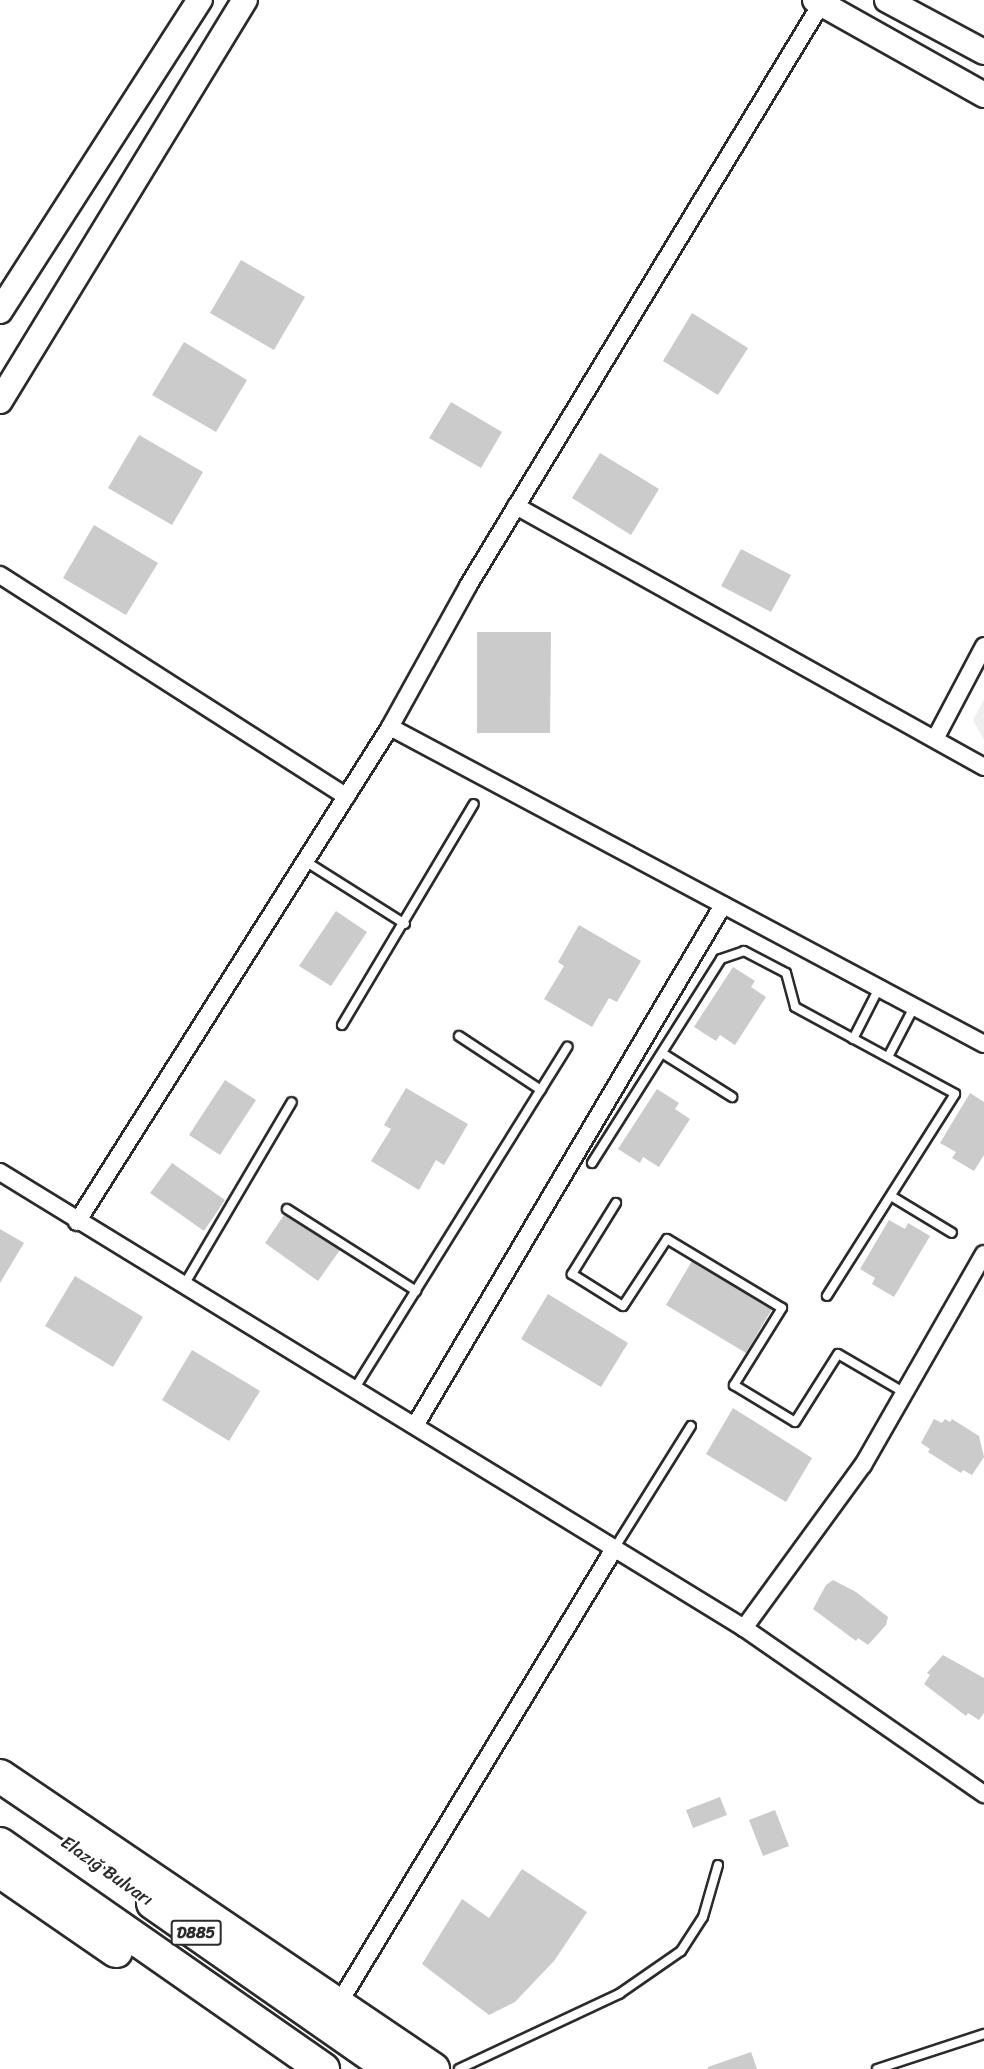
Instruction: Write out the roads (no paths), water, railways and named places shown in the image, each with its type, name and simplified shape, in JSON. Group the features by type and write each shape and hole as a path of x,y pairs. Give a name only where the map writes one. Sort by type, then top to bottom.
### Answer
{"highway":[{"path":"0,1776 339,2003 433,2069"},
{"name":"Elazığ Bulvarı","path":"0,1797 391,2069"},
{"name":"D885","path":"0,1844 323,2069"},
{"path":"0,1872 288,2069"}],"main road":[{"path":"0,311 200,0"},
{"path":"0,401 245,0"},
{"path":"887,0 984,52"},
{"path":"818,2 984,95"}],"street":[{"path":"77,1221 390,727 516,506 818,2"},
{"path":"516,506 984,766"},
{"path":"0,575 346,796"},
{"path":"935,739 984,646"},
{"path":"390,727 984,1044"},
{"path":"416,1424 723,905"},
{"path":"0,1172 184,1286 416,1424 744,1628 984,1794"},
{"path":"744,1628 863,1465 984,1254"},
{"path":"339,2003 614,1549"}],"lane":[{"path":"342,1024 405,924 474,804"},
{"path":"305,861 405,924"},
{"path":"592,1163 721,959 744,951 786,973 795,1007 955,1094 827,1296"},
{"path":"852,1039 879,988"},
{"path":"888,1057 914,1007"},
{"path":"459,1036 541,1090"},
{"path":"355,1388 567,1047"},
{"path":"662,1053 732,1097"},
{"path":"184,1286 292,1102"},
{"path":"891,1196 952,1233"},
{"path":"616,1203 572,1274 623,1306 667,1239 782,1308 734,1385 795,1422 838,1354 905,1393"},
{"path":"287,1209 416,1291"},
{"path":"614,1549 691,1426"},
{"path":"459,2069 619,1994 681,1951 703,1917 718,1865"},
{"path":"877,2069 984,2034"}]}
